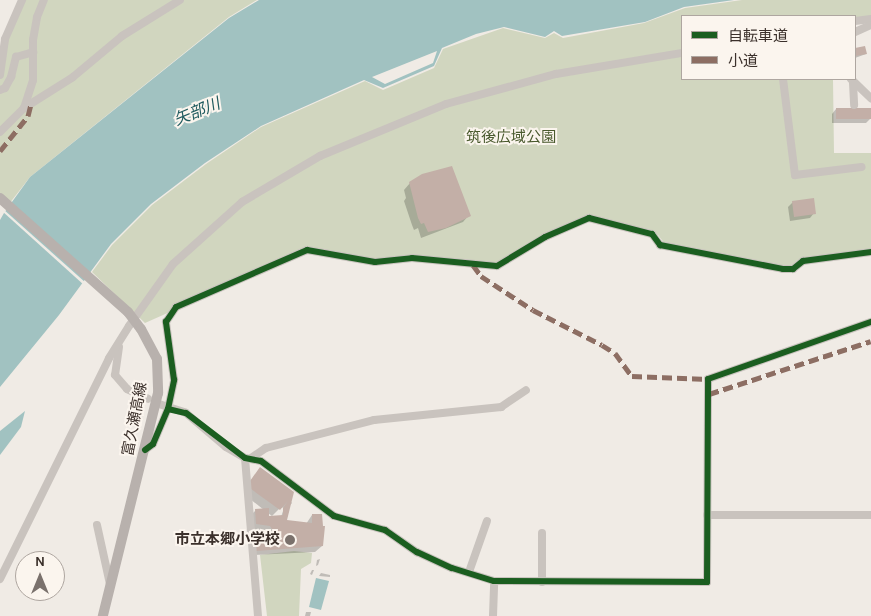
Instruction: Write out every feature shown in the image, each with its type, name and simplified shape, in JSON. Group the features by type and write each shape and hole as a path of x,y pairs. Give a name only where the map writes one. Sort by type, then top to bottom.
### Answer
{"main road":[{"name":"富久瀬高線","path":"0,198 130,319 152,346 158,368 158,393 103,616"}],"street":[{"path":"0,75 5,40 22,0"},
{"path":"24,108 33,80 33,38 44,0"},
{"path":"0,132 24,108 72,77 122,36 180,0"},
{"path":"856,22 871,19"},
{"path":"856,32 871,25"},
{"path":"0,90 5,88 11,77 16,56 33,52"},
{"path":"0,579 130,319 155,285 199,238 242,202 320,156 393,124 500,87 598,66 681,52"},
{"path":"783,80 795,175 862,167"},
{"path":"852,81 871,98"},
{"path":"852,81 854,105"},
{"path":"145,450 153,444 168,408 174,380 166,322 176,307 307,250 375,262 412,258 447,259 489,267 508,261 546,237 589,218 652,234 660,245 782,269 793,269 803,261 871,252"},
{"path":"160,404 186,413 248,458 261,461 334,516 385,530 417,552 452,568 470,572 494,582 707,582 708,379 871,322"},
{"path":"122,336 115,360 115,375 127,389 148,399"},
{"path":"248,458 266,448 374,420 501,407 526,390"},
{"path":"248,458 258,616"},
{"path":"706,515 871,516"},
{"path":"470,572 487,521"},
{"path":"97,525 110,586"},
{"path":"542,533 542,582"},
{"path":"493,616 494,582"}],"green space":[{"path":"20,0 257,0 229,17 30,177 9,204 0,195 0,54"},
{"name":"筑後広域公園","path":"742,0 871,0 871,16 856,19 856,15 681,15 681,80 833,80 834,153 871,153 871,250 790,267 665,244 658,235 594,217 494,265 415,261 380,265 354,258 303,253 145,323 92,272 112,245 152,205 206,164 261,127 365,81 383,90 434,68 443,49 503,28 545,38 554,33 563,38 644,23 685,8"},
{"path":"294,551 312,553 311,563 301,569 299,616 267,616 260,555"}],"water":[{"name":"矢部川","path":"259,0 734,0 684,7 645,22 562,36 554,31 545,37 504,27 476,34 442,48 434,66 383,88 364,80 261,126 205,163 151,204 111,244 59,315 0,387 0,220 4,213 30,177 229,18","holes":["437,51 433,63 385,84 372,77"]},
{"path":"25,411 21,427 0,455 0,431"},
{"path":"316,578 329,581 321,610 309,607"}],"pier":[{"path":"3,209 86,283 84,285 2,211"}],"building":[{"path":"865,46 867,54 856,56 856,48"},
{"path":"836,108 871,108 871,119 836,119"},
{"path":"452,166 471,216 446,228 428,232 424,223 421,224 418,218 409,182 422,174"},
{"path":"814,198 816,214 794,217 792,201"},
{"path":"260,467 294,492 287,520 312,523 312,514 322,514 323,526 325,526 323,546 256,551 257,534 274,532 270,526 256,524 255,509 269,508 269,516 283,515 283,508 288,501 280,510 251,489 250,481"}],"marked path":[{"path":"0,151 28,116 31,104"},
{"path":"473,265 481,276 533,310 615,353 632,376 708,379"},
{"path":"709,394 871,341"}],"cycle path":[{"path":"145,450 153,444 168,409 174,380 166,322 176,307 307,250 375,262 412,258 497,266 545,237 589,218 652,234 660,245 783,269 793,269 803,261 871,252"},
{"path":"168,409 186,413 245,458 261,461 334,516 385,530 417,552 452,568 494,581 707,582 708,379 871,322"}],"place":[{"name":"市立本郷小学校","path":"290,540"}]}
